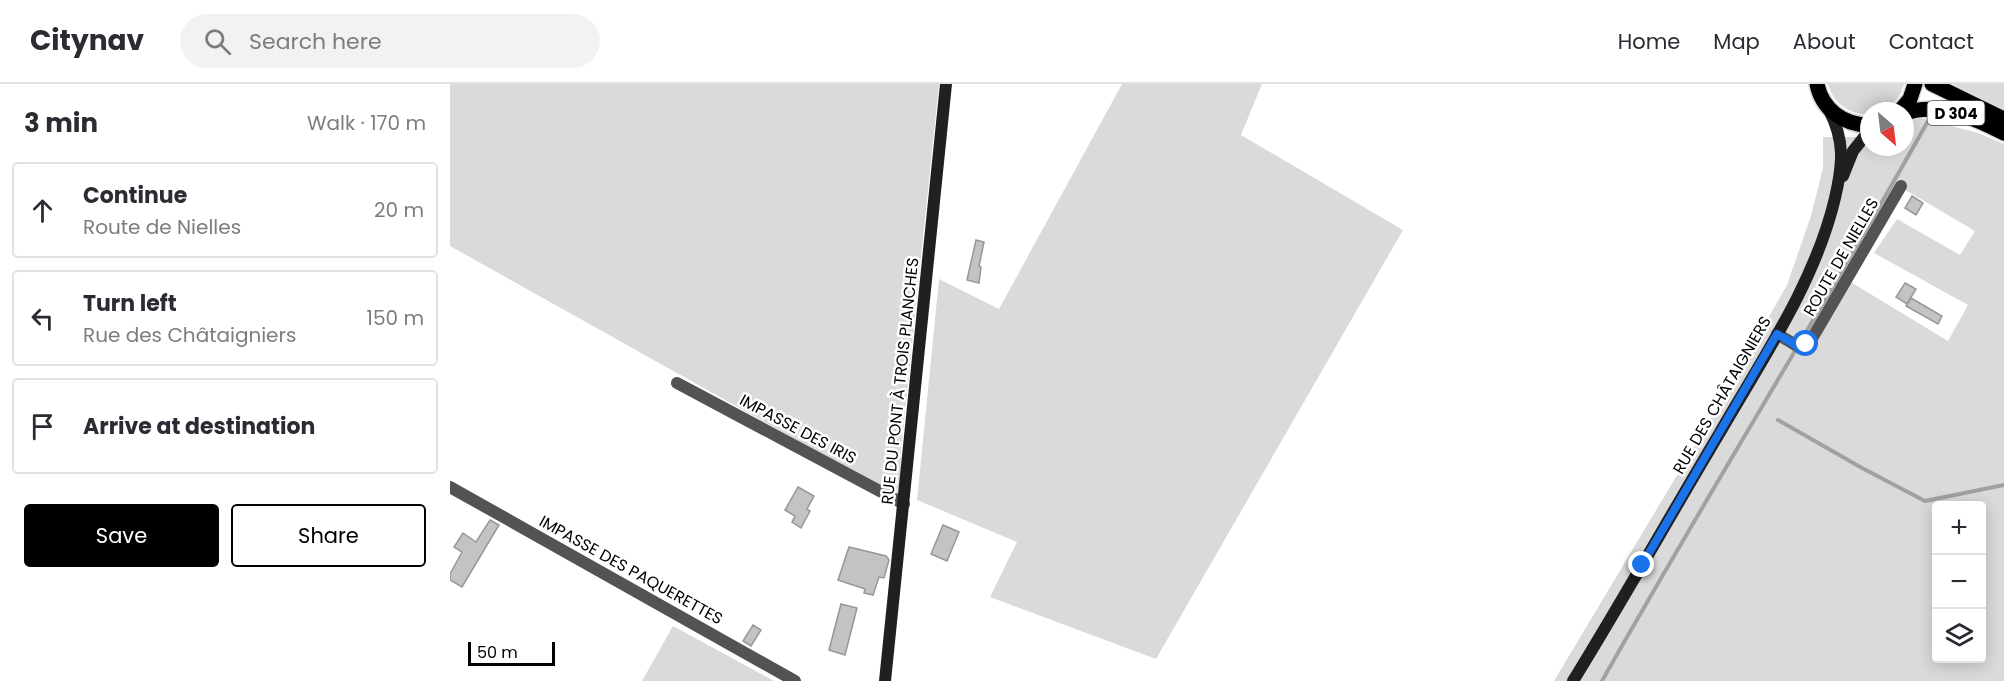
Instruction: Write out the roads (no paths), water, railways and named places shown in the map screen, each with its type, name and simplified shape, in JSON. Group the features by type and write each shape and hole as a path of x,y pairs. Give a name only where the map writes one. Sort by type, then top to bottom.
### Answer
{"main road":[{"path":"1817,84 1820,96 1829,109 1848,122 1860,124"},
{"path":"1908,102 1915,84"},
{"name":"D 304","path":"1932,84 2004,119"},
{"name":"D 304","path":"1914,111 1936,109 1978,121 2004,133"}],"street":[{"name":"RUE DU PONT À TROIS PLANCHES","path":"885,681 946,84"},
{"name":"RUE DES CHÂTAIGNIERS","path":"1573,681 1777,334 1813,264 1835,197 1841,142 1829,109"},
{"path":"1835,197 1853,151 1860,142"},
{"name":"ROUTE DE NIELLES","path":"1777,334 1794,344 1810,342 1901,186"},
{"name":"IMPASSE DES IRIS","path":"677,383 904,504"},
{"name":"IMPASSE DES PAQUERETTES","path":"450,487 795,681"}],"waterway":[{"path":"1602,681 1928,121"},
{"path":"1778,420 1925,501 2004,485"}]}
